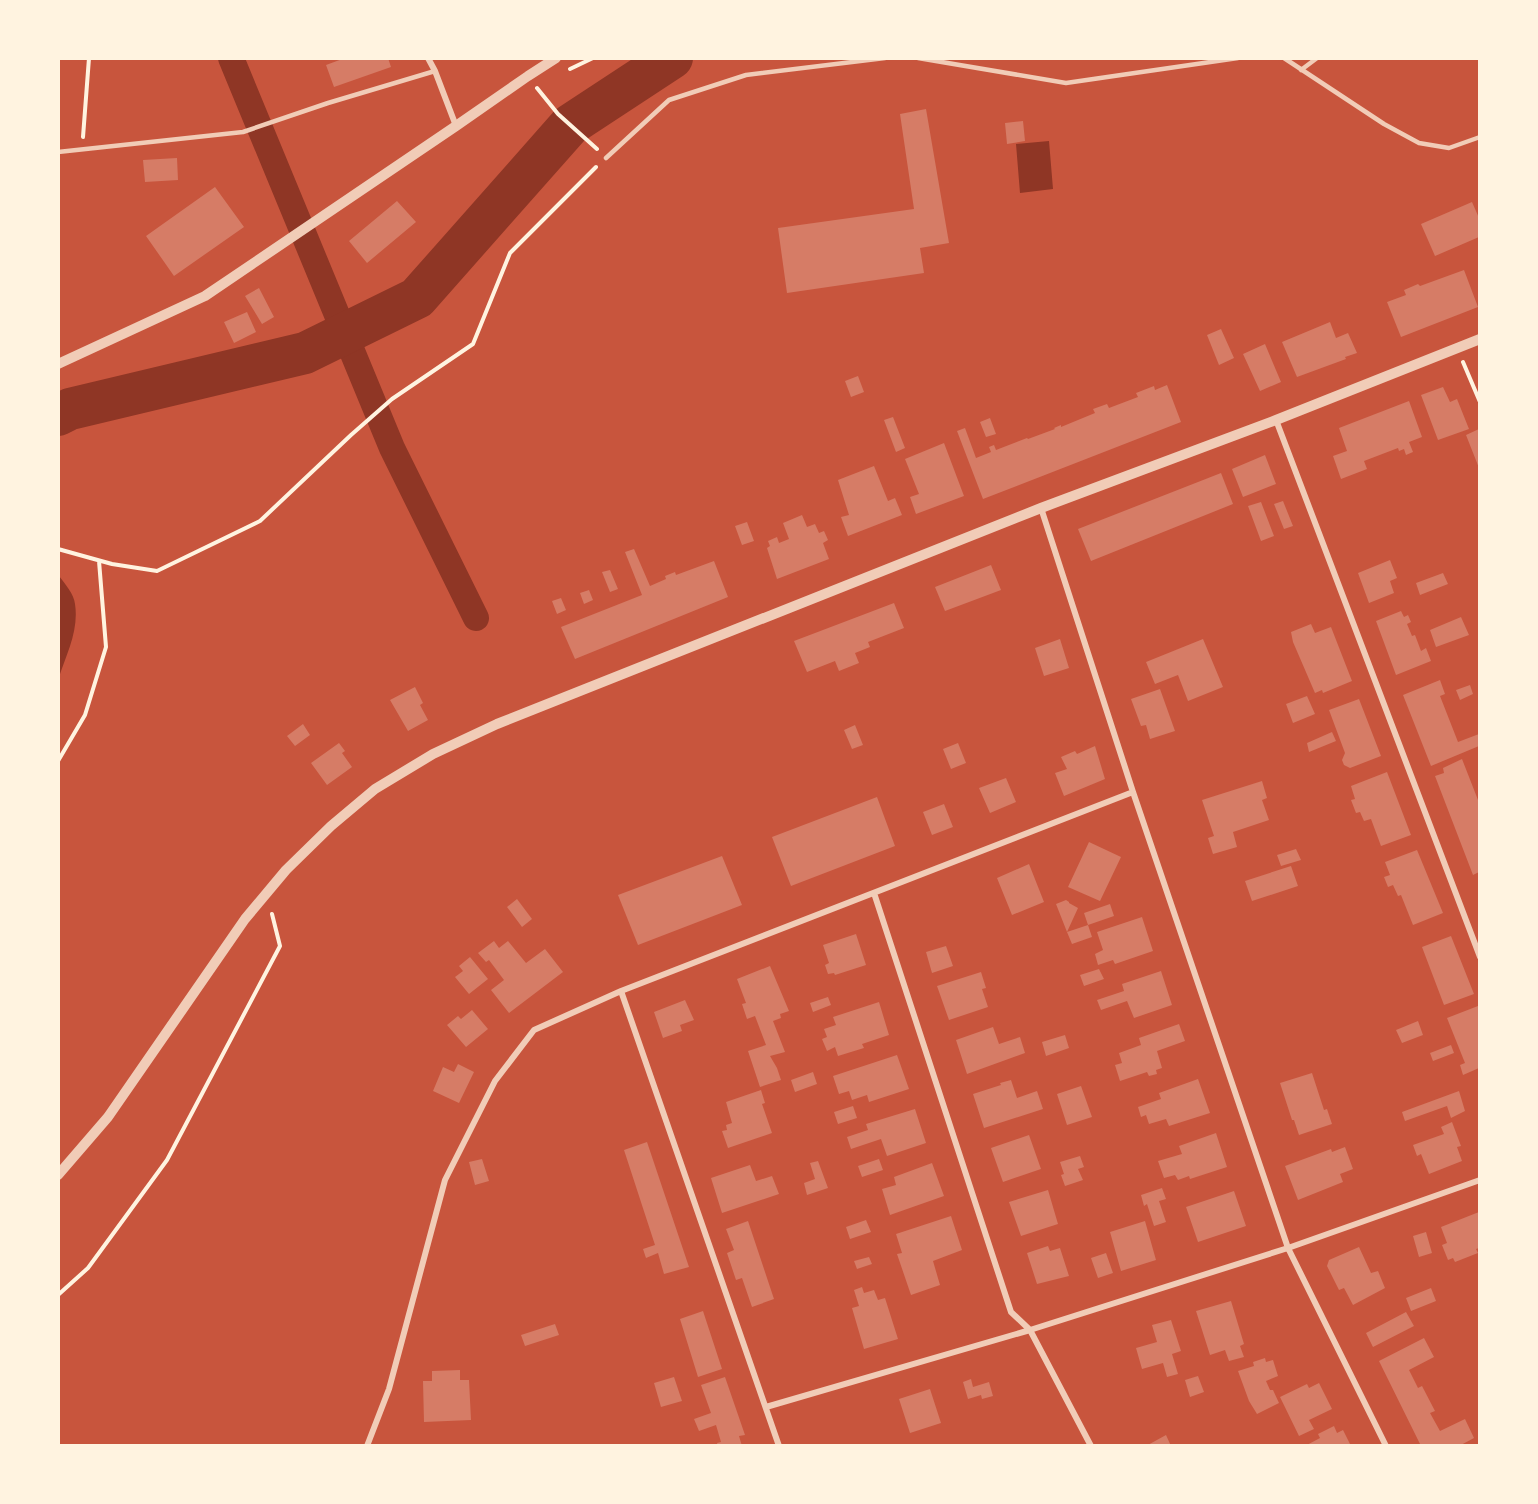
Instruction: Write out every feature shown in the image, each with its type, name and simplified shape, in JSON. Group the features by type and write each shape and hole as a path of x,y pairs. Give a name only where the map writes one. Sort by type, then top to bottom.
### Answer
{"street":[{"path":"428,58 456,126"},
{"path":"58,364 205,296 554,59"},
{"path":"58,1175 108,1117 245,919 286,870 331,826 375,789 433,754 497,724 1041,508 1276,420 1479,339"},
{"path":"1276,420 1479,957"},
{"path":"1041,508 1133,792 1288,1248 1386,1446"},
{"path":"367,1446 389,1389 445,1180 495,1081 534,1030 621,990 1133,792"},
{"path":"874,893 1011,1312 1030,1330 1091,1446"},
{"path":"621,990 779,1446"},
{"path":"766,1407 1030,1330 1288,1248 1479,1180"}],"lane":[{"path":"606,158 669,100 746,75 885,58"},
{"path":"918,58 1066,83 1238,58"},
{"path":"1284,58 1384,124 1419,143 1449,148 1479,136"},
{"path":"1301,70 1317,58"},
{"path":"58,152 243,132 328,103 435,71"}],"path":[{"path":"83,149 89,58"},
{"path":"58,549 112,564 157,571 260,521 392,399 473,344 510,253 606,158 558,114 528,76"},
{"path":"1458,348 1479,402"},
{"path":"58,761 85,715 106,647 99,561"},
{"path":"58,1295 88,1268 167,1160 280,946 266,894"}],"shaded area":[{"path":"1049,141 1053,189 1020,193 1016,144"},
{"path":"59,576 73,597 76,614 72,641 59,677"}],"building":[{"path":"345,58 388,58 391,67 334,87 326,65"},
{"path":"926,109 949,243 920,248 924,273 787,293 778,228 914,209 900,114"},
{"path":"1023,121 1025,141 1007,144 1005,123"},
{"path":"177,158 178,180 145,182 143,160"},
{"path":"215,187 244,227 174,276 146,236"},
{"path":"397,201 416,222 367,263 349,241"},
{"path":"1472,202 1479,218 1479,237 1435,256 1421,224"},
{"path":"1464,270 1478,307 1401,337 1387,302 1406,295 1404,290 1418,284 1420,286"},
{"path":"259,288 274,317 262,324 245,296"},
{"path":"247,312 256,332 234,343 224,322"},
{"path":"1330,322 1336,338 1348,333 1357,353 1297,377 1282,342"},
{"path":"1221,329 1234,358 1219,365 1207,335"},
{"path":"1265,344 1281,382 1260,391 1243,354"},
{"path":"858,376 864,392 851,397 845,381"},
{"path":"1167,385 1181,422 983,499 957,431 965,428 976,458 991,452 989,447 994,445 996,450 1028,439 1095,413 1093,409 1107,404 1109,408 1138,397 1136,393 1154,386 1155,390"},
{"path":"1443,387 1450,402 1457,399 1469,429 1438,440 1421,395"},
{"path":"1409,401 1422,437 1409,442 1413,452 1406,455 1404,449 1399,451 1398,448 1364,461 1367,469 1341,479 1333,456 1347,451 1339,428"},
{"path":"893,417 905,448 896,452 884,420"},
{"path":"990,418 996,434 986,437 980,422"},
{"path":"1479,429 1479,468 1466,435"},
{"path":"944,443 964,496 916,514 910,497 919,494 905,459"},
{"path":"1265,455 1276,484 1243,497 1232,469"},
{"path":"874,466 888,501 895,498 902,515 848,536 841,517 849,515 838,480"},
{"path":"1221,473 1233,504 1091,561 1078,529"},
{"path":"1283,501 1293,526 1284,529 1274,504"},
{"path":"1261,502 1274,536 1261,541 1248,506"},
{"path":"802,515 807,527 815,524 819,533 824,531 828,540 823,543 829,559 777,579 767,548 770,546 768,541 777,537 779,543 789,539 783,523"},
{"path":"747,522 754,541 742,545 735,526"},
{"path":"634,549 650,586 675,572 676,575 714,561 728,597 575,659 561,627 642,595 625,552"},
{"path":"1390,560 1397,578 1390,581 1394,593 1369,603 1358,573"},
{"path":"991,565 1001,590 945,611 935,587"},
{"path":"610,570 618,589 610,592 602,572"},
{"path":"1443,573 1448,584 1420,595 1416,583"},
{"path":"589,590 593,600 584,604 580,593"},
{"path":"561,598 566,610 557,614 552,601"},
{"path":"894,603 904,628 868,642 870,647 855,653 859,663 839,671 835,661 807,672 794,641"},
{"path":"1401,611 1404,617 1408,615 1411,622 1407,624 1412,636 1415,635 1421,651 1426,648 1431,661 1396,675 1376,621"},
{"path":"1461,617 1469,635 1436,647 1430,630"},
{"path":"1311,624 1315,633 1331,627 1352,681 1323,693 1322,690 1315,693 1293,642 1291,632"},
{"path":"1060,639 1069,668 1044,676 1035,648"},
{"path":"1203,639 1223,687 1188,701 1178,675 1155,684 1146,662"},
{"path":"1440,680 1445,694 1440,696 1458,742 1479,734 1479,746 1431,766 1403,695"},
{"path":"1470,685 1473,694 1460,700 1456,690"},
{"path":"415,687 423,703 420,705 428,720 408,731 390,700"},
{"path":"1160,689 1175,731 1150,739 1146,725 1141,726 1131,699"},
{"path":"1307,696 1315,714 1293,723 1286,704"},
{"path":"1359,699 1381,756 1350,768 1344,765 1342,760 1345,753 1329,710"},
{"path":"303,724 310,735 295,746 287,736"},
{"path":"855,725 863,745 852,749 844,730"},
{"path":"1332,732 1336,741 1309,752 1307,743"},
{"path":"339,743 345,751 342,753 352,767 327,785 311,763"},
{"path":"958,743 966,763 951,769 943,749"},
{"path":"1095,746 1105,779 1064,796 1055,773 1067,769 1061,757 1075,751 1077,754"},
{"path":"1462,759 1479,800 1479,872 1473,875 1435,776 1444,773 1443,768"},
{"path":"1387,772 1411,835 1381,846 1371,819 1364,821 1360,812 1356,813 1351,800 1355,799 1351,786"},
{"path":"1006,778 1016,802 990,813 979,788"},
{"path":"1262,781 1267,798 1262,800 1269,820 1233,832 1237,847 1213,854 1208,838 1214,836 1202,800"},
{"path":"877,797 895,846 791,886 772,837"},
{"path":"944,804 953,827 932,835 923,812"},
{"path":"1089,842 1121,857 1100,901 1068,887"},
{"path":"1296,849 1301,860 1281,866 1277,855"},
{"path":"1417,850 1443,913 1413,925 1401,895 1398,896 1393,885 1388,887 1384,877 1390,875 1385,862"},
{"path":"722,856 742,905 638,945 618,895"},
{"path":"1029,864 1044,902 1012,915 997,878"},
{"path":"1291,866 1298,886 1252,901 1245,881"},
{"path":"517,899 532,919 522,927 507,907"},
{"path":"1066,900 1078,908 1067,932 1056,904"},
{"path":"1110,904 1114,916 1088,925 1084,913"},
{"path":"1142,917 1153,951 1115,964 1113,960 1098,965 1095,954 1103,950 1097,932"},
{"path":"1088,925 1092,937 1072,944 1067,932"},
{"path":"856,934 866,965 835,975 834,973 828,974 825,965 829,963 823,945"},
{"path":"1451,936 1474,994 1444,1005 1422,947"},
{"path":"494,941 499,948 508,941 526,963 545,949 563,972 509,1013 491,990 504,980 489,960 486,962 478,953"},
{"path":"946,946 953,966 932,973 926,952"},
{"path":"470,957 488,979 469,994 455,977 463,971 459,966"},
{"path":"770,966 789,1011 780,1014 781,1018 773,1021 785,1052 770,1056 781,1080 760,1087 748,1051 766,1045 755,1016 747,1019 742,1004 746,1003 737,979"},
{"path":"1099,969 1104,979 1084,986 1080,975"},
{"path":"1161,971 1172,1005 1134,1018 1127,1001 1101,1010 1097,1000 1124,991 1122,984"},
{"path":"981,972 986,988 982,989 988,1007 949,1020 937,986"},
{"path":"828,997 831,1005 813,1012 810,1003"},
{"path":"685,1000 694,1020 680,1025 682,1031 663,1038 654,1012"},
{"path":"879,1002 889,1035 862,1044 864,1048 838,1056 835,1047 827,1051 822,1039 827,1037 824,1029 836,1025 833,1017"},
{"path":"1478,1006 1479,1068 1463,1075 1460,1065 1465,1063 1447,1018"},
{"path":"472,1010 488,1029 466,1047 447,1025 458,1016 461,1019"},
{"path":"1418,1021 1423,1035 1402,1043 1396,1030"},
{"path":"1179,1024 1185,1041 1157,1051 1162,1068 1156,1070 1157,1074 1149,1076 1147,1072 1120,1081 1115,1065 1122,1063 1119,1053 1141,1045 1139,1038"},
{"path":"993,1027 999,1044 1020,1037 1025,1053 967,1074 956,1040"},
{"path":"1065,1035 1069,1048 1046,1056 1042,1042"},
{"path":"1451,1045 1454,1053 1433,1061 1430,1053"},
{"path":"897,1055 909,1089 869,1102 867,1095 852,1100 849,1091 839,1094 833,1076"},
{"path":"458,1064 474,1072 459,1103 433,1091 443,1067 454,1072"},
{"path":"813,1072 817,1084 795,1092 791,1080"},
{"path":"1312,1073 1324,1110 1327,1109 1332,1124 1299,1135 1280,1083"},
{"path":"1198,1079 1210,1113 1169,1126 1166,1119 1149,1124 1146,1115 1141,1117 1138,1107 1161,1099 1159,1093"},
{"path":"1011,1080 1017,1098 1037,1091 1043,1109 984,1128 973,1094"},
{"path":"1081,1086 1092,1117 1067,1125 1057,1094"},
{"path":"761,1090 765,1103 762,1104 772,1133 728,1148 722,1131 727,1130 726,1125 732,1123 726,1102"},
{"path":"1459,1091 1465,1111 1451,1118 1447,1106 1405,1121 1402,1112"},
{"path":"853,1106 857,1118 838,1124 834,1112"},
{"path":"915,1109 926,1143 887,1156 881,1139 851,1149 847,1137 868,1130 866,1124"},
{"path":"1452,1122 1461,1146 1457,1147 1462,1161 1429,1174 1421,1154 1417,1156 1413,1145 1444,1134 1441,1127"},
{"path":"1216,1133 1227,1167 1190,1179 1189,1176 1178,1180 1175,1175 1164,1178 1158,1161 1182,1154 1179,1146"},
{"path":"1029,1135 1041,1169 1003,1182 991,1148"},
{"path":"647,1142 689,1267 664,1274 658,1253 646,1258 643,1249 655,1245 624,1150"},
{"path":"1345,1147 1353,1169 1340,1174 1343,1182 1298,1200 1285,1166 1331,1149 1332,1152"},
{"path":"1080,1156 1084,1167 1078,1169 1083,1180 1065,1186 1060,1162"},
{"path":"482,1159 489,1181 475,1185 469,1162"},
{"path":"879,1159 883,1170 862,1177 858,1166"},
{"path":"818,1161 828,1188 807,1195 804,1183 815,1179 810,1163"},
{"path":"932,1163 944,1196 890,1215 882,1189 896,1185 894,1177"},
{"path":"750,1165 756,1181 772,1176 779,1194 722,1213 711,1178"},
{"path":"1162,1188 1166,1199 1159,1201 1166,1222 1154,1226 1147,1204 1144,1206 1141,1195"},
{"path":"1048,1190 1058,1224 1021,1236 1009,1202"},
{"path":"1234,1191 1246,1226 1198,1242 1186,1207"},
{"path":"1479,1212 1479,1248 1476,1249 1478,1253 1455,1262 1453,1258 1448,1260 1442,1245 1447,1243 1441,1227"},
{"path":"951,1216 962,1250 933,1261 940,1285 911,1295 897,1254 902,1253 896,1234"},
{"path":"866,1220 871,1232 850,1239 846,1227"},
{"path":"748,1221 774,1299 752,1307 742,1278 736,1280 727,1253 734,1250 726,1229"},
{"path":"1145,1221 1156,1260 1121,1271 1110,1232"},
{"path":"1426,1232 1432,1253 1419,1257 1413,1236"},
{"path":"1048,1246 1050,1251 1060,1248 1069,1276 1037,1284 1027,1253"},
{"path":"1359,1247 1371,1273 1378,1271 1385,1288 1353,1305 1344,1288 1339,1290 1327,1266 1329,1260"},
{"path":"1106,1253 1113,1273 1098,1278 1091,1258"},
{"path":"869,1257 872,1264 857,1269 854,1261"},
{"path":"862,1287 864,1293 874,1290 878,1300 885,1298 898,1339 864,1349 852,1308 859,1306 854,1290"},
{"path":"1431,1288 1436,1301 1411,1311 1406,1298"},
{"path":"1231,1301 1244,1344 1240,1346 1244,1357 1229,1361 1225,1350 1210,1355 1196,1311"},
{"path":"703,1311 722,1369 698,1377 680,1319"},
{"path":"1406,1312 1414,1326 1373,1347 1366,1333"},
{"path":"1171,1320 1181,1351 1172,1354 1178,1374 1167,1377 1163,1363 1142,1369 1136,1348 1157,1342 1152,1325"},
{"path":"555,1324 559,1335 525,1346 521,1335"},
{"path":"1424,1338 1434,1357 1409,1370 1418,1388 1422,1386 1435,1411 1430,1413 1440,1431 1465,1419 1474,1438 1459,1446 1421,1446 1379,1361"},
{"path":"1265,1358 1266,1362 1273,1360 1278,1376 1266,1381 1279,1403 1257,1414 1249,1401 1238,1371 1254,1366 1253,1362"},
{"path":"460,1370 460,1380 469,1380 471,1420 424,1422 423,1381 432,1381 432,1371"},
{"path":"1198,1376 1204,1392 1190,1397 1185,1380"},
{"path":"674,1377 682,1401 661,1407 654,1383"},
{"path":"725,1377 745,1435 739,1436 742,1446 718,1446 717,1443 721,1442 716,1425 699,1431 694,1419 711,1413 701,1385"},
{"path":"971,1379 973,1387 989,1382 993,1396 982,1399 981,1395 968,1399 963,1382"},
{"path":"1319,1383 1332,1409 1309,1420 1314,1429 1299,1436 1280,1397 1307,1384 1309,1388"},
{"path":"930,1389 941,1423 910,1433 899,1399"},
{"path":"1334,1426 1337,1433 1343,1430 1351,1446 1305,1446 1320,1438 1318,1434"},
{"path":"1166,1435 1171,1446 1146,1446"}],"waterway":[{"path":"231,58 392,448 476,618"},
{"path":"58,415 70,409 305,353 417,298 570,125 672,58"}]}
